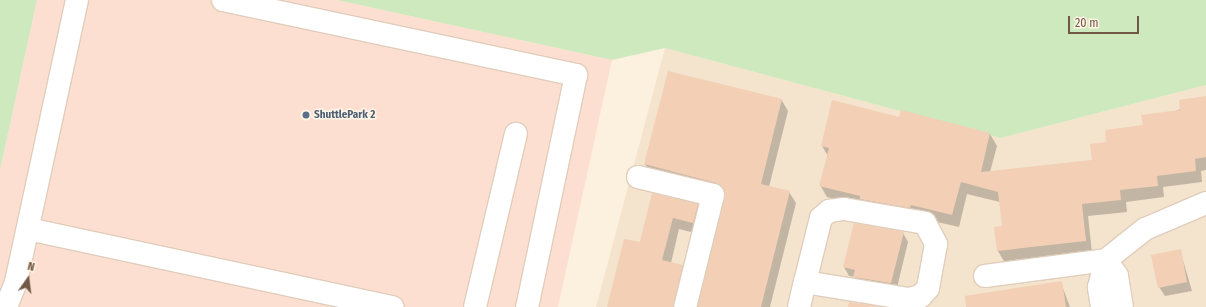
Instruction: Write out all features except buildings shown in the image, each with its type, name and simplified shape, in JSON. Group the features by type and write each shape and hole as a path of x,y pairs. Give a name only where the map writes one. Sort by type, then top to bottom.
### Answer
{"street":[{"path":"6,307 16,282 76,0"},
{"path":"224,0 576,75 527,307"},
{"path":"475,307 516,134"},
{"path":"638,177 713,195 684,307"},
{"path":"985,276 1106,260 1145,229 1206,203"},
{"path":"799,307 805,282 821,218 829,211 844,209 925,223 933,233 936,244 928,288 921,296 909,299 805,282"},
{"path":"28,229 393,307"},
{"path":"1102,307 1098,287 1106,260"},
{"path":"1106,260 1117,276 1122,307"}],"shaded area":[{"name":"ShuttlePark 2","path":"37,0 337,0 612,60 558,307 0,307 0,170"},
{"path":"665,48 1001,138 1206,85 1206,307 596,307"}],"green space":[{"path":"0,0 37,0 0,170"},
{"path":"337,0 1206,0 1206,85 1001,138 665,48 612,60"}],"place":[{"name":"ShuttlePark 2","path":"306,115"}]}
